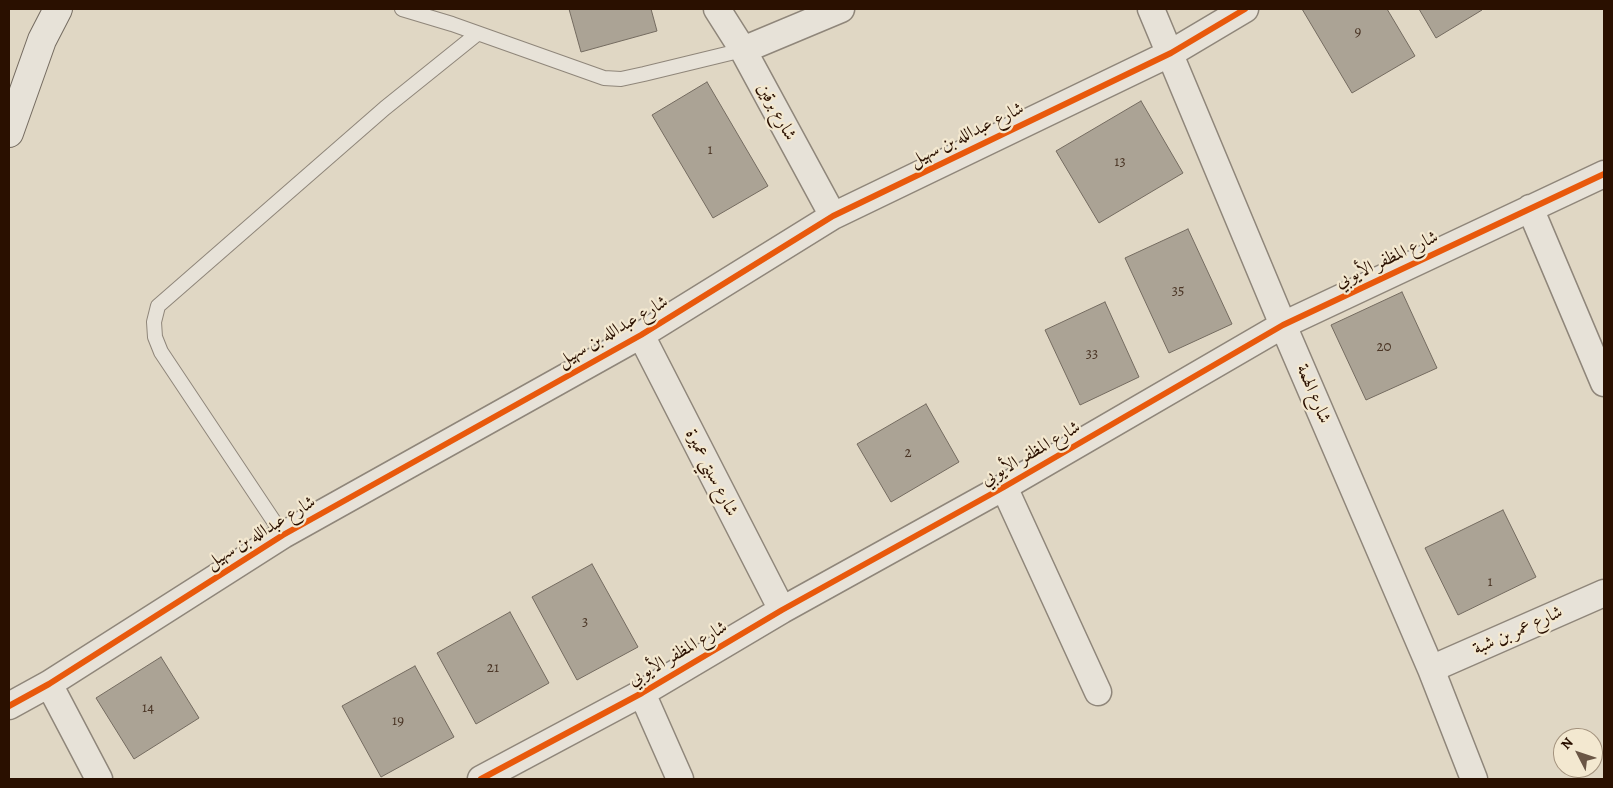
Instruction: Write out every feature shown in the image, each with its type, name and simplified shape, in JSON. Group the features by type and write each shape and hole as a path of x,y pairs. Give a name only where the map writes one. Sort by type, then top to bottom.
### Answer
{"street":[{"path":"36,9 42,40"},
{"path":"9,133 42,40 58,9"},
{"name":"شارع برقين","path":"717,9 743,50 833,216"},
{"path":"743,50 841,9"},
{"name":"شارع الهمة","path":"1151,9 1431,669 1474,779"},
{"name":"شارع عبدالله بن سهيل","path":"9,706 49,684 283,535 641,335 833,216 1171,53 1245,9"},
{"name":"شارع المظفر الأيوبي","path":"481,779 642,693 782,610 1004,487 1284,325 1604,174"},
{"path":"1530,208 1604,383"},
{"name":"شارع سبتي عميرة","path":"641,335 782,610"},
{"path":"1004,487 1098,692"},
{"name":"شارع عمر بن شبة","path":"1431,669 1604,593"},
{"path":"49,684 100,779"},
{"path":"642,693 680,779"}],"lane":[{"path":"402,9 604,78 622,79 637,76 743,50"},
{"path":"283,535 161,352 155,337 154,322 158,306 385,108 477,34"}],"building":[{"path":"569,9 651,9 657,31 581,52"},
{"path":"1302,9 1387,9 1415,56 1352,93"},
{"path":"1419,9 1481,9 1482,10 1436,38"},
{"path":"707,82 768,186 713,218 652,115"},
{"path":"1141,101 1183,173 1099,223 1056,151"},
{"path":"1188,229 1232,324 1169,353 1125,258"},
{"path":"1402,292 1437,368 1366,400 1331,325"},
{"path":"1105,302 1139,377 1080,405 1045,330"},
{"path":"926,404 959,462 891,502 857,444"},
{"path":"1503,510 1536,577 1458,615 1425,548"},
{"path":"592,564 638,647 577,680 532,597"},
{"path":"510,612 549,683 476,724 437,653"},
{"path":"161,657 199,718 134,759 96,698"},
{"path":"415,666 454,737 381,777 342,706"}],"cycle path":[{"path":"9,706 49,684 283,535 641,335 833,216 1171,53 1245,9"},
{"path":"481,779 642,693 782,610 1004,487 1283,325 1604,174"}]}
